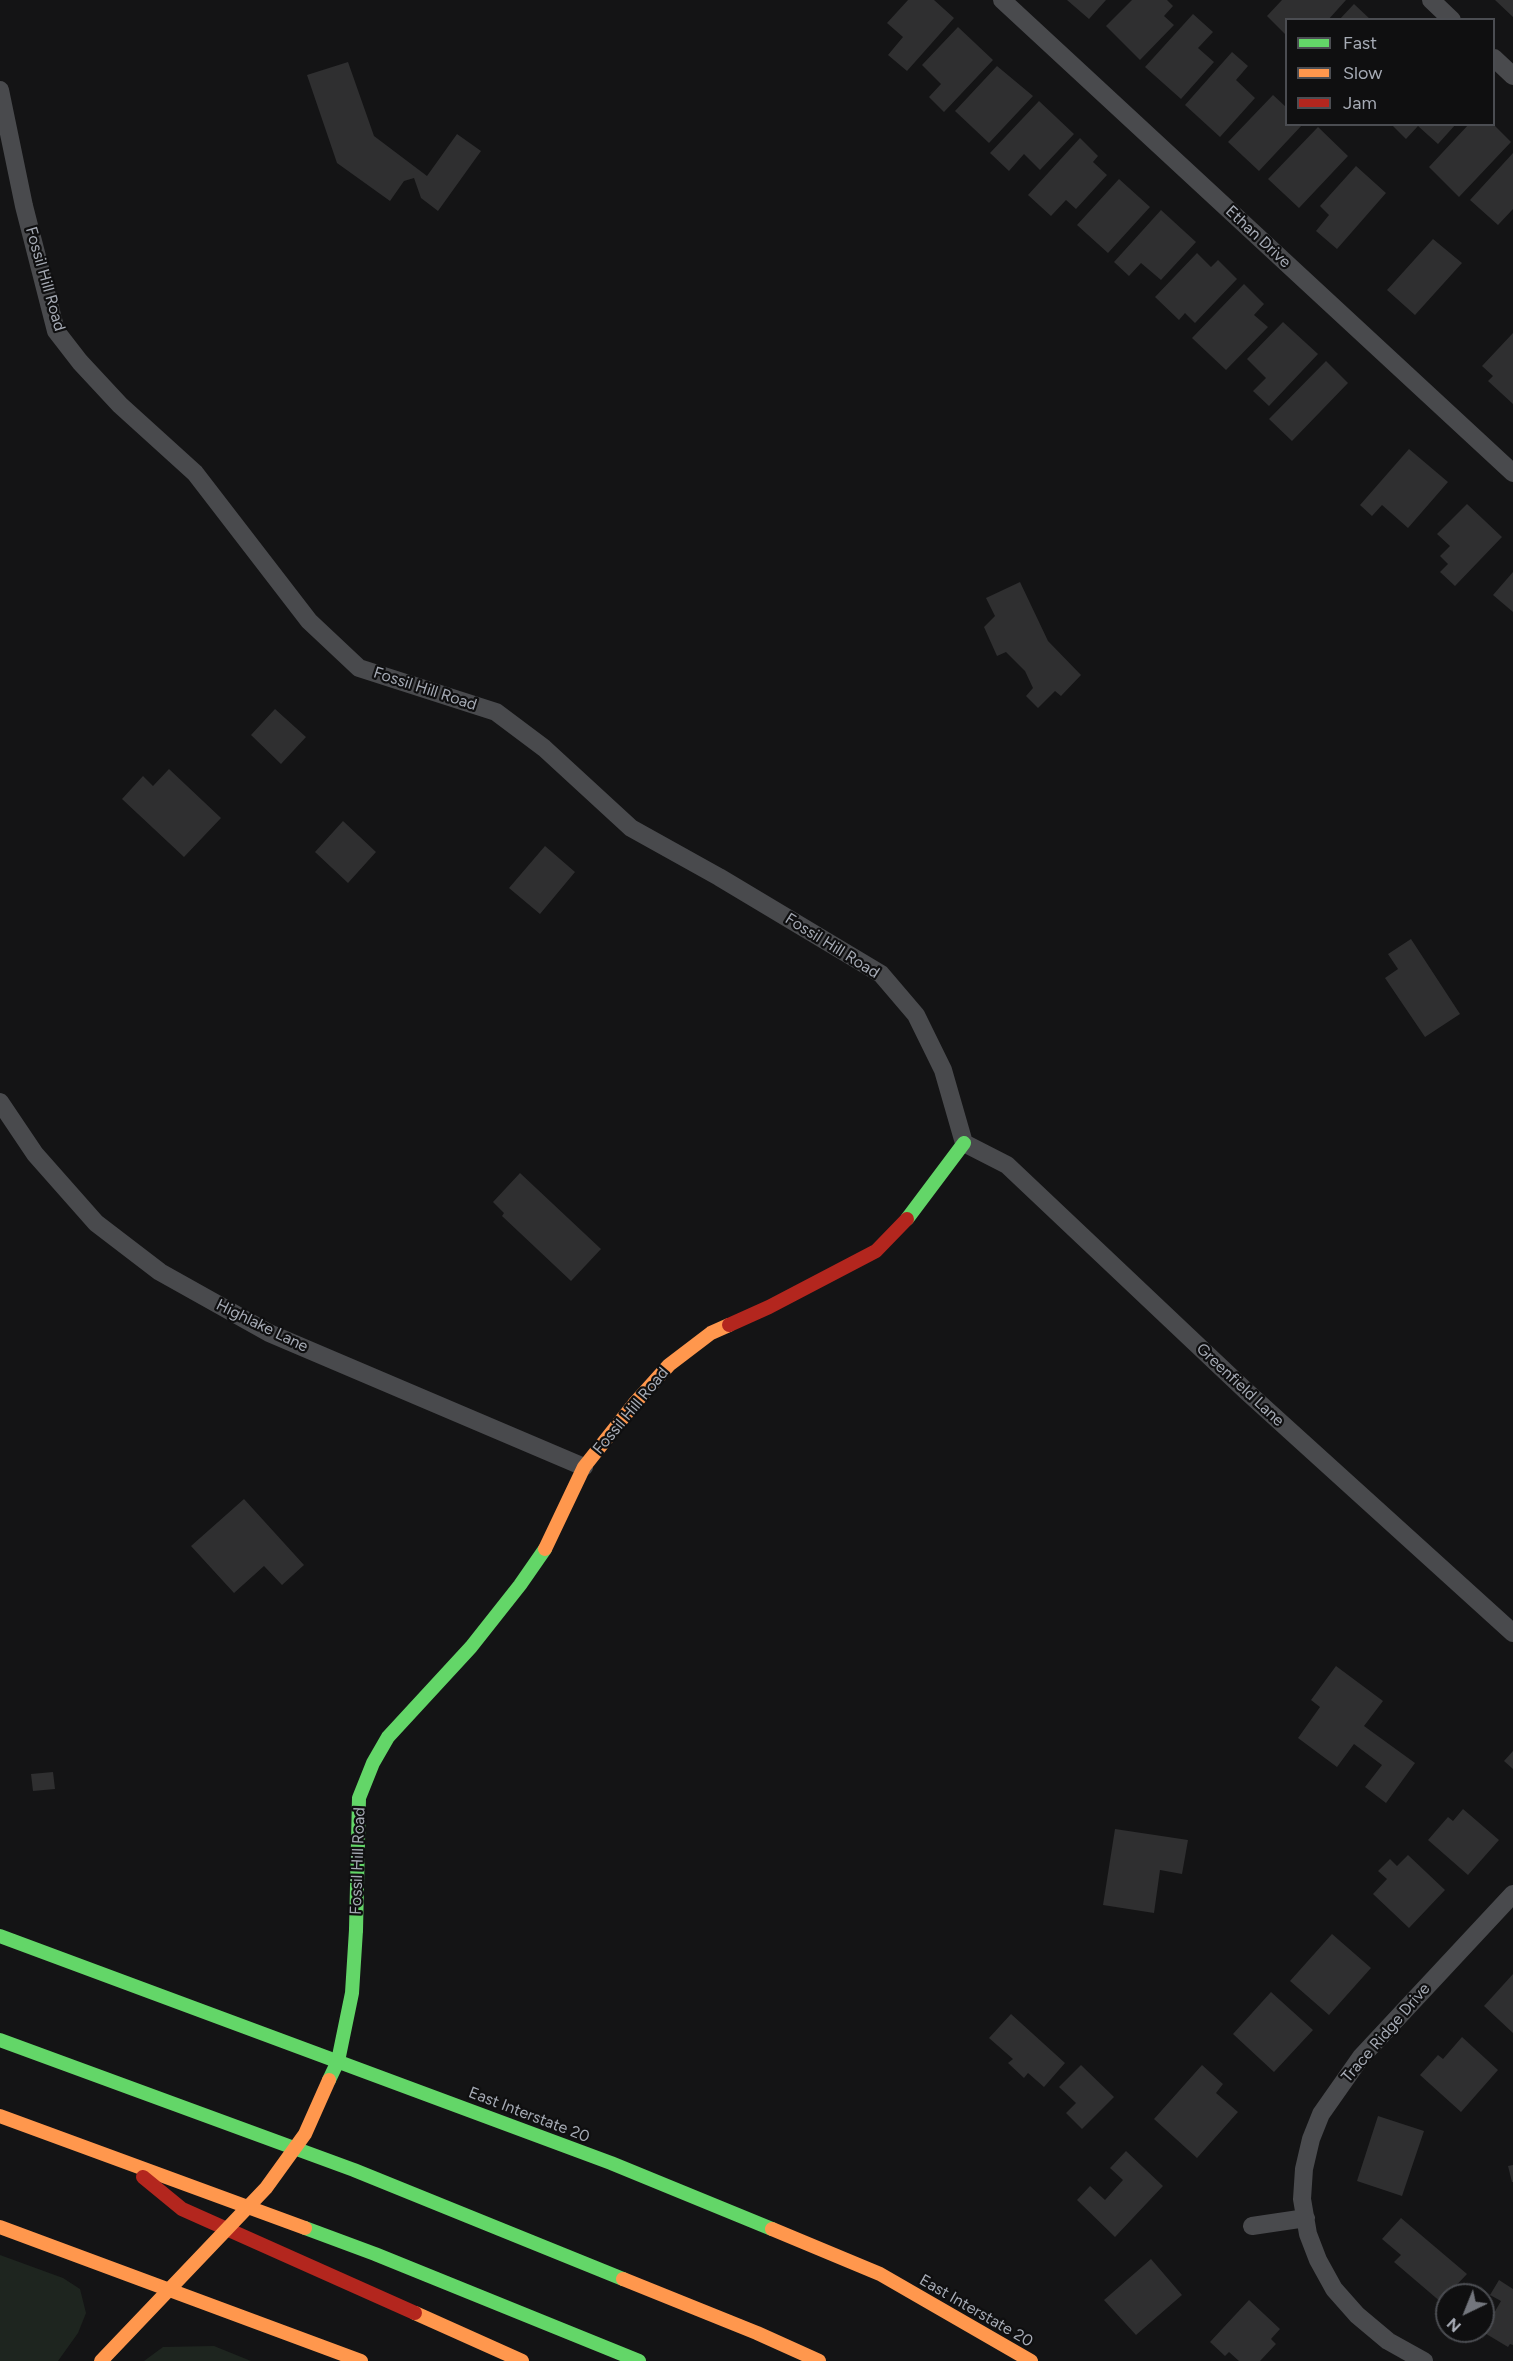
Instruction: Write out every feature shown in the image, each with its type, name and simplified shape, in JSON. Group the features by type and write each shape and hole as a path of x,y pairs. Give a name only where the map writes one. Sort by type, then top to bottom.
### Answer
{"main road":[{"name":"Fossil Hill Road","path":"101,2361 170,2290 279,2170 305,2134 338,2061 352,1993 360,1798 373,1763 388,1737 471,1647 520,1585 550,1540 584,1467 634,1404 669,1365 711,1333 775,1304 876,1251 916,1210 964,1143"},
{"name":"East Interstate 20","path":"0,1936 611,2163 880,2274 1031,2361"},
{"path":"0,2040 354,2170 819,2361"},
{"path":"0,2116 375,2254 639,2361"},
{"path":"124,2160 182,2209 522,2361"},
{"path":"0,2227 361,2361"}],"street":[{"name":"Ethan Drive","path":"1002,0 1513,473"},
{"path":"1431,0 1450,18"},
{"path":"1495,59 1513,76"},
{"name":"Fossil Hill Road","path":"0,90 24,206 56,332 120,405 195,473 309,621 359,668 496,712 543,748 631,828 719,877 881,974 916,1015 943,1070 964,1143"},
{"name":"Highlake Lane","path":"0,1102 35,1154 96,1223 160,1272 269,1333 584,1467"},
{"name":"Greenfield Lane","path":"964,1143 1007,1165 1246,1391 1513,1633"},
{"name":"Trace Ridge Drive","path":"1424,2361 1388,2341 1357,2315 1334,2289 1318,2260 1308,2234 1302,2199 1304,2169 1311,2139 1321,2114 1361,2057 1513,1894"},
{"path":"1252,2226 1306,2218"}],"shaded area":[{"path":"0,2255 63,2278 80,2289 86,2313 78,2333 58,2361 0,2361"},
{"path":"214,2346 251,2361 144,2361 163,2347"}],"building":[{"path":"908,0 934,0 954,18 907,71 888,55 903,37 887,23"},
{"path":"1067,0 1106,0 1089,19"},
{"path":"1132,0 1167,0 1173,6 1164,16 1174,25 1140,60 1106,26"},
{"path":"1282,0 1346,0 1330,18 1285,18 1285,34 1267,16"},
{"path":"1495,0 1513,0 1513,17"},
{"path":"1354,4 1369,18 1341,18"},
{"path":"1193,14 1213,32 1198,48 1214,62 1181,99 1145,67"},
{"path":"958,27 993,60 944,112 929,97 941,84 922,65"},
{"path":"1232,52 1248,66 1236,80 1255,98 1220,137 1185,105"},
{"path":"348,62 374,136 427,176 457,134 481,151 438,211 421,198 414,178 404,181 390,201 337,163 307,75"},
{"path":"997,66 1033,96 989,143 955,111"},
{"path":"1273,95 1285,106 1285,126 1301,126 1259,171 1228,142"},
{"path":"1039,101 1074,134 1040,170 1024,154 1009,171 990,153"},
{"path":"1393,126 1418,126 1406,139"},
{"path":"1418,126 1454,126 1438,144"},
{"path":"1467,126 1495,126 1511,142 1459,197 1429,167"},
{"path":"1318,127 1348,156 1299,208 1268,179"},
{"path":"1080,138 1098,156 1093,162 1107,175 1076,209 1066,200 1051,216 1028,195"},
{"path":"1513,153 1513,209 1498,225 1470,200"},
{"path":"1356,166 1386,193 1337,249 1316,231 1329,215 1320,206"},
{"path":"1119,179 1150,207 1108,253 1077,225"},
{"path":"1161,210 1196,242 1161,280 1141,263 1129,276 1114,262"},
{"path":"1433,239 1462,263 1415,315 1387,290"},
{"path":"1197,253 1211,267 1218,260 1237,279 1195,323 1185,313 1179,320 1155,297"},
{"path":"1244,284 1264,304 1254,315 1268,327 1226,370 1192,338"},
{"path":"1283,322 1318,354 1269,406 1253,391 1266,378 1247,359"},
{"path":"1513,333 1513,404 1488,381 1493,376 1482,366"},
{"path":"1326,361 1348,383 1292,441 1269,419"},
{"path":"1409,449 1448,482 1408,528 1382,505 1372,516 1360,505"},
{"path":"1467,504 1502,537 1455,586 1440,572 1448,564 1440,556 1450,546 1437,534"},
{"path":"1513,572 1513,612 1493,595"},
{"path":"1020,582 1048,641 1081,675 1061,696 1055,691 1038,708 1026,696 1033,688 1025,671 1006,652 997,656 984,627 995,616 986,598"},
{"path":"275,709 306,737 281,764 251,735"},
{"path":"169,769 221,818 184,857 122,799 143,776 153,786"},
{"path":"343,821 376,852 348,883 315,852"},
{"path":"545,846 575,872 540,914 509,888"},
{"path":"1411,939 1460,1014 1425,1037 1385,978 1398,969 1388,954"},
{"path":"520,1173 601,1249 571,1281 502,1216 504,1213 493,1202"},
{"path":"244,1499 304,1565 282,1585 264,1566 234,1593 191,1546"},
{"path":"1336,1666 1383,1701 1364,1726 1415,1763 1386,1803 1365,1787 1382,1765 1354,1744 1337,1767 1298,1738 1320,1707 1311,1700"},
{"path":"1513,1751 1513,1769 1504,1761"},
{"path":"53,1772 55,1789 33,1791 31,1774"},
{"path":"1463,1809 1499,1840 1468,1875 1428,1840 1448,1817 1453,1821"},
{"path":"1115,1829 1188,1840 1182,1874 1160,1870 1154,1913 1103,1905"},
{"path":"1408,1855 1445,1890 1409,1928 1373,1894 1387,1879 1378,1871 1390,1859 1397,1866"},
{"path":"1332,1934 1371,1968 1329,2015 1290,1981"},
{"path":"1513,1974 1513,2033 1484,2006"},
{"path":"1271,1992 1313,2030 1274,2072 1233,2034"},
{"path":"1011,2014 1065,2063 1044,2087 1028,2073 1024,2078 1008,2063 1013,2059 989,2038"},
{"path":"1462,2037 1498,2070 1461,2112 1420,2075 1438,2055 1443,2059"},
{"path":"1081,2065 1114,2097 1082,2129 1066,2113 1076,2103 1059,2087"},
{"path":"1202,2065 1223,2084 1216,2093 1238,2112 1197,2158 1154,2119"},
{"path":"1378,2116 1424,2131 1402,2196 1357,2181"},
{"path":"1126,2151 1163,2186 1115,2237 1077,2200 1090,2186 1105,2200 1123,2180 1110,2168"},
{"path":"1513,2165 1513,2182 1512,2182 1508,2166"},
{"path":"1401,2218 1467,2274 1458,2283 1435,2283 1435,2297 1394,2262 1401,2255 1382,2239"},
{"path":"1151,2259 1182,2295 1136,2335 1104,2300"},
{"path":"1499,2280 1513,2289 1513,2345 1510,2344 1508,2347 1495,2339 1495,2311 1501,2301 1495,2298 1495,2287"},
{"path":"1249,2300 1280,2329 1271,2339 1276,2344 1260,2361 1239,2361 1229,2352 1225,2356 1210,2342"}],"traffic: fast":[{"path":"907,1219 964,1143"},
{"path":"356,1930 359,1798 373,1763 388,1737 471,1647 545,1549"},
{"path":"329,2080 338,2061 352,1993 356,1930"},
{"path":"0,1936 611,2163 772,2229"},
{"path":"0,2040 354,2170 623,2279"},
{"path":"305,2228 639,2361"}],"traffic: slow":[{"path":"545,1549 584,1467 634,1404 669,1365 711,1333 729,1325"},
{"path":"101,2361 266,2188 305,2134 329,2080"},
{"path":"0,2116 305,2228"},
{"path":"0,2227 361,2361"},
{"path":"772,2229 880,2274 1031,2361"},
{"path":"623,2279 757,2333 819,2361"},
{"path":"415,2313 522,2361"}],"traffic: jam":[{"path":"729,1325 769,1307 876,1251 907,1219"},
{"path":"143,2177 182,2209 415,2313"}]}
